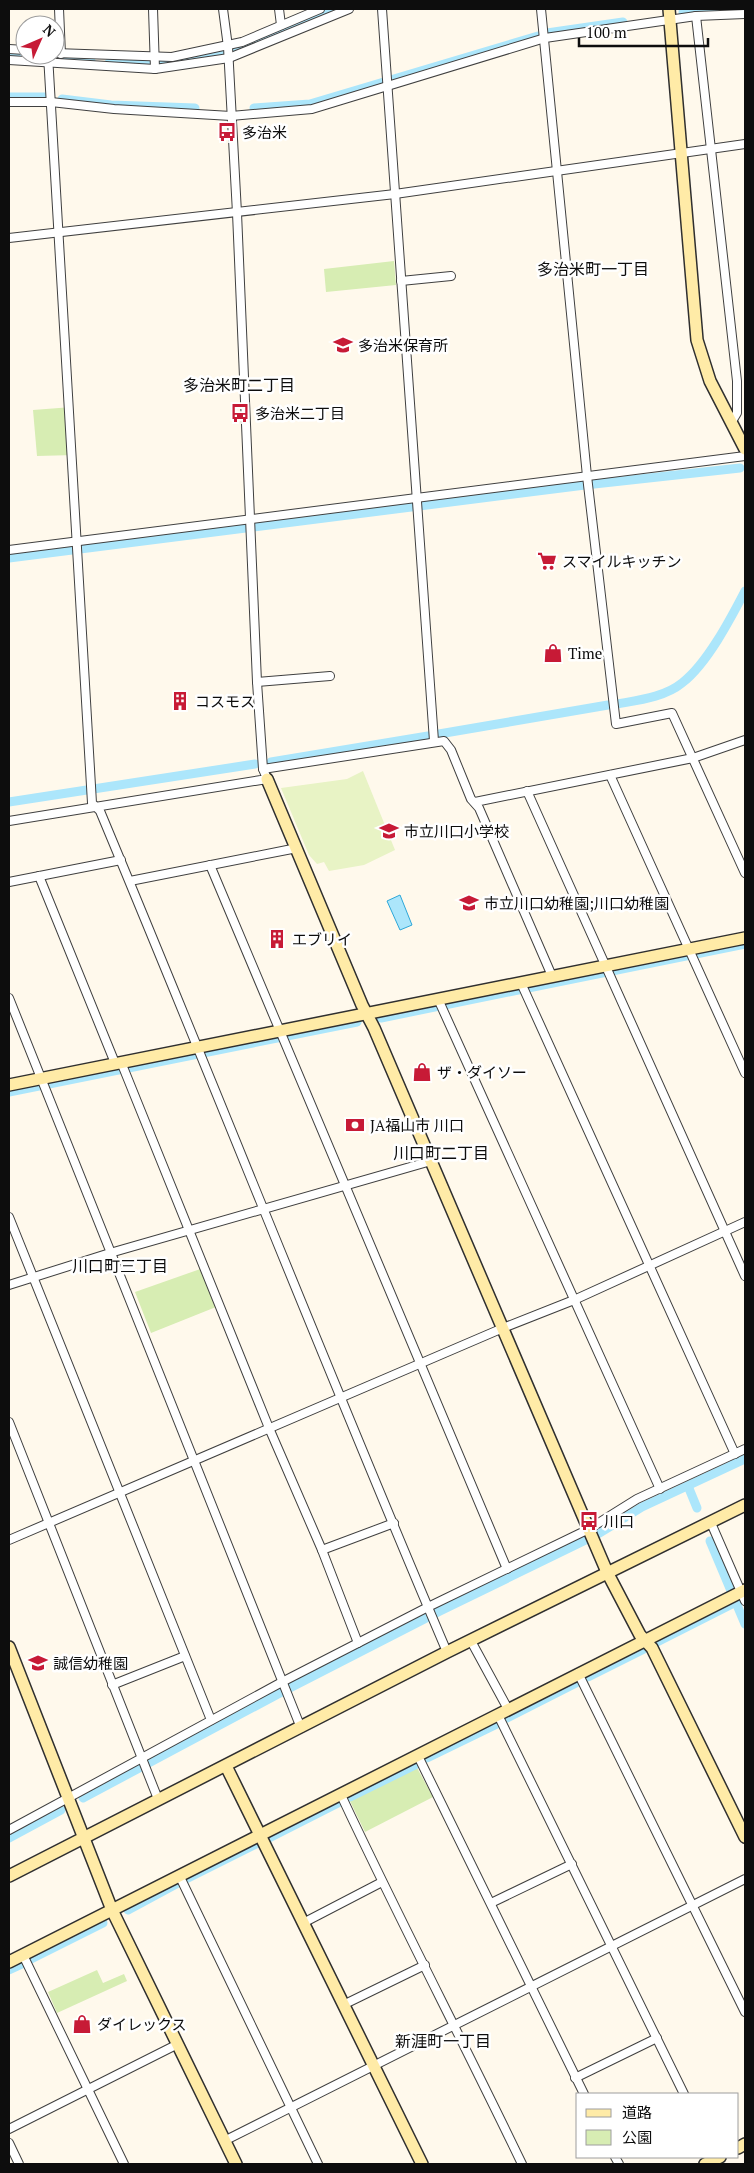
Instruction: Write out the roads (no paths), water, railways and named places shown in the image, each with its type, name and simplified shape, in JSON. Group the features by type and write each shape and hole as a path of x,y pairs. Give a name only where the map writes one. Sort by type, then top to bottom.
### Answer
{"street":[{"path":"153,9 155,64"},
{"path":"223,9 232,116 257,682 265,774 591,1537 640,1635 652,1648 745,1838"},
{"path":"279,9 281,26"},
{"path":"65,54 155,64 172,57 228,53 320,9"},
{"path":"65,60 155,64 228,53 349,9"},
{"path":"382,9 434,741"},
{"path":"541,9 588,481 616,724 672,713 745,873"},
{"path":"670,14 697,340 710,381 745,449"},
{"path":"9,102 51,102 114,109 232,116 312,109 545,38 670,14 696,16 745,14"},
{"path":"696,16 737,381 737,412 731,423"},
{"path":"48,65 92,803 100,811 130,881 447,1652"},
{"path":"9,238 58,234 395,194 745,144"},
{"path":"401,282 451,276"},
{"path":"9,550 77,546 417,503 588,481 745,456"},
{"path":"257,682 330,676"},
{"path":"475,802 693,758 745,740"},
{"path":"9,821 96,807 434,741 444,741 447,743 471,799 475,802 552,976"},
{"path":"610,774 745,1073"},
{"path":"527,791 604,966 745,1276"},
{"path":"130,881 297,848"},
{"path":"9,882 121,860"},
{"path":"210,865 507,1569"},
{"path":"39,876 269,1428 322,1550 358,1643"},
{"path":"9,1085 745,938"},
{"path":"521,983 735,1454"},
{"path":"9,998 301,1728"},
{"path":"438,999 660,1489"},
{"path":"9,1285 188,1230 264,1210 431,1161"},
{"path":"9,1217 211,1720"},
{"path":"9,1540 503,1328 574,1300 745,1222"},
{"path":"9,1422 158,1800"},
{"path":"9,1830 282,1682 428,1607 507,1569 591,1537 638,1499 745,1449"},
{"path":"9,1875 447,1652 745,1505"},
{"path":"9,1962 418,1756 578,1673 739,1595 711,1522"},
{"path":"322,1550 394,1524"},
{"path":"471,1641 572,1864 684,2093"},
{"path":"9,1647 112,1910 236,2164"},
{"path":"112,1685 185,1656"},
{"path":"578,1673 745,2012"},
{"path":"418,1756 584,2093"},
{"path":"226,1766 422,2164"},
{"path":"341,1795 382,1882 456,2026 522,2164"},
{"path":"491,1903 572,1864"},
{"path":"179,1875 318,2164"},
{"path":"224,2141 745,1879"},
{"path":"304,1923 382,1882"},
{"path":"23,1955 124,2164"},
{"path":"343,2005 425,1965"},
{"path":"576,2078 657,2038"},
{"path":"9,2129 178,2044"},
{"path":"9,2142 19,2164"}],"water":[{"path":"400,895 412,925 400,930 387,901"}],"waterway":[{"path":"109,63 171,63 236,51 337,9"},
{"path":"683,12 718,9"},
{"path":"547,33 623,22"},
{"path":"254,108 310,104 538,36"},
{"path":"9,55 91,61"},
{"path":"9,97 46,97"},
{"path":"62,99 111,105 195,108"},
{"path":"9,558 585,485 740,468"},
{"path":"617,704 660,695 682,683 709,653 726,627 745,591"},
{"path":"439,734 608,705"},
{"path":"271,762 428,736"},
{"path":"9,802 255,764"},
{"path":"381,1018 745,944"},
{"path":"9,1092 357,1022"},
{"path":"83,1798 278,1694 440,1611 598,1534 642,1507 745,1459"},
{"path":"688,1486 697,1508"},
{"path":"710,1541 745,1624"},
{"path":"657,1642 738,1601"},
{"path":"588,1677 646,1648"},
{"path":"507,1718 576,1683"},
{"path":"427,1758 497,1724"},
{"path":"350,1797 415,1765"},
{"path":"269,1838 338,1803"},
{"path":"9,1838 61,1810"},
{"path":"186,1879 258,1843"},
{"path":"128,1910 178,1883"},
{"path":"31,1959 103,1923"},
{"path":"9,1970 22,1964"}],"place":[{"name":"多治米","path":"227,132"},
{"name":"多治米保育所","path":"343,345"},
{"name":"多治米二丁目","path":"240,413"},
{"name":"スマイルキッチン","path":"547,561"},
{"name":"Time","path":"553,653"},
{"name":"コスモス","path":"180,701"},
{"name":"市立川口小学校","path":"389,831"},
{"name":"市立川口幼稚園;川口幼稚園","path":"469,903"},
{"name":"エブリイ","path":"277,939"},
{"name":"ザ・ダイソー","path":"422,1072"},
{"name":"JA福山市 川口","path":"355,1125"},
{"name":"川口","path":"589,1521"},
{"name":"誠信幼稚園","path":"38,1663"},
{"name":"ダイレックス","path":"82,2024"}],"district":[{"name":"多治米町一丁目","path":"593,269"},
{"name":"多治米町二丁目","path":"239,385"},
{"name":"川口町二丁目","path":"441,1153"},
{"name":"川口町三丁目","path":"120,1266"},
{"name":"新涯町一丁目","path":"443,2041"}]}
